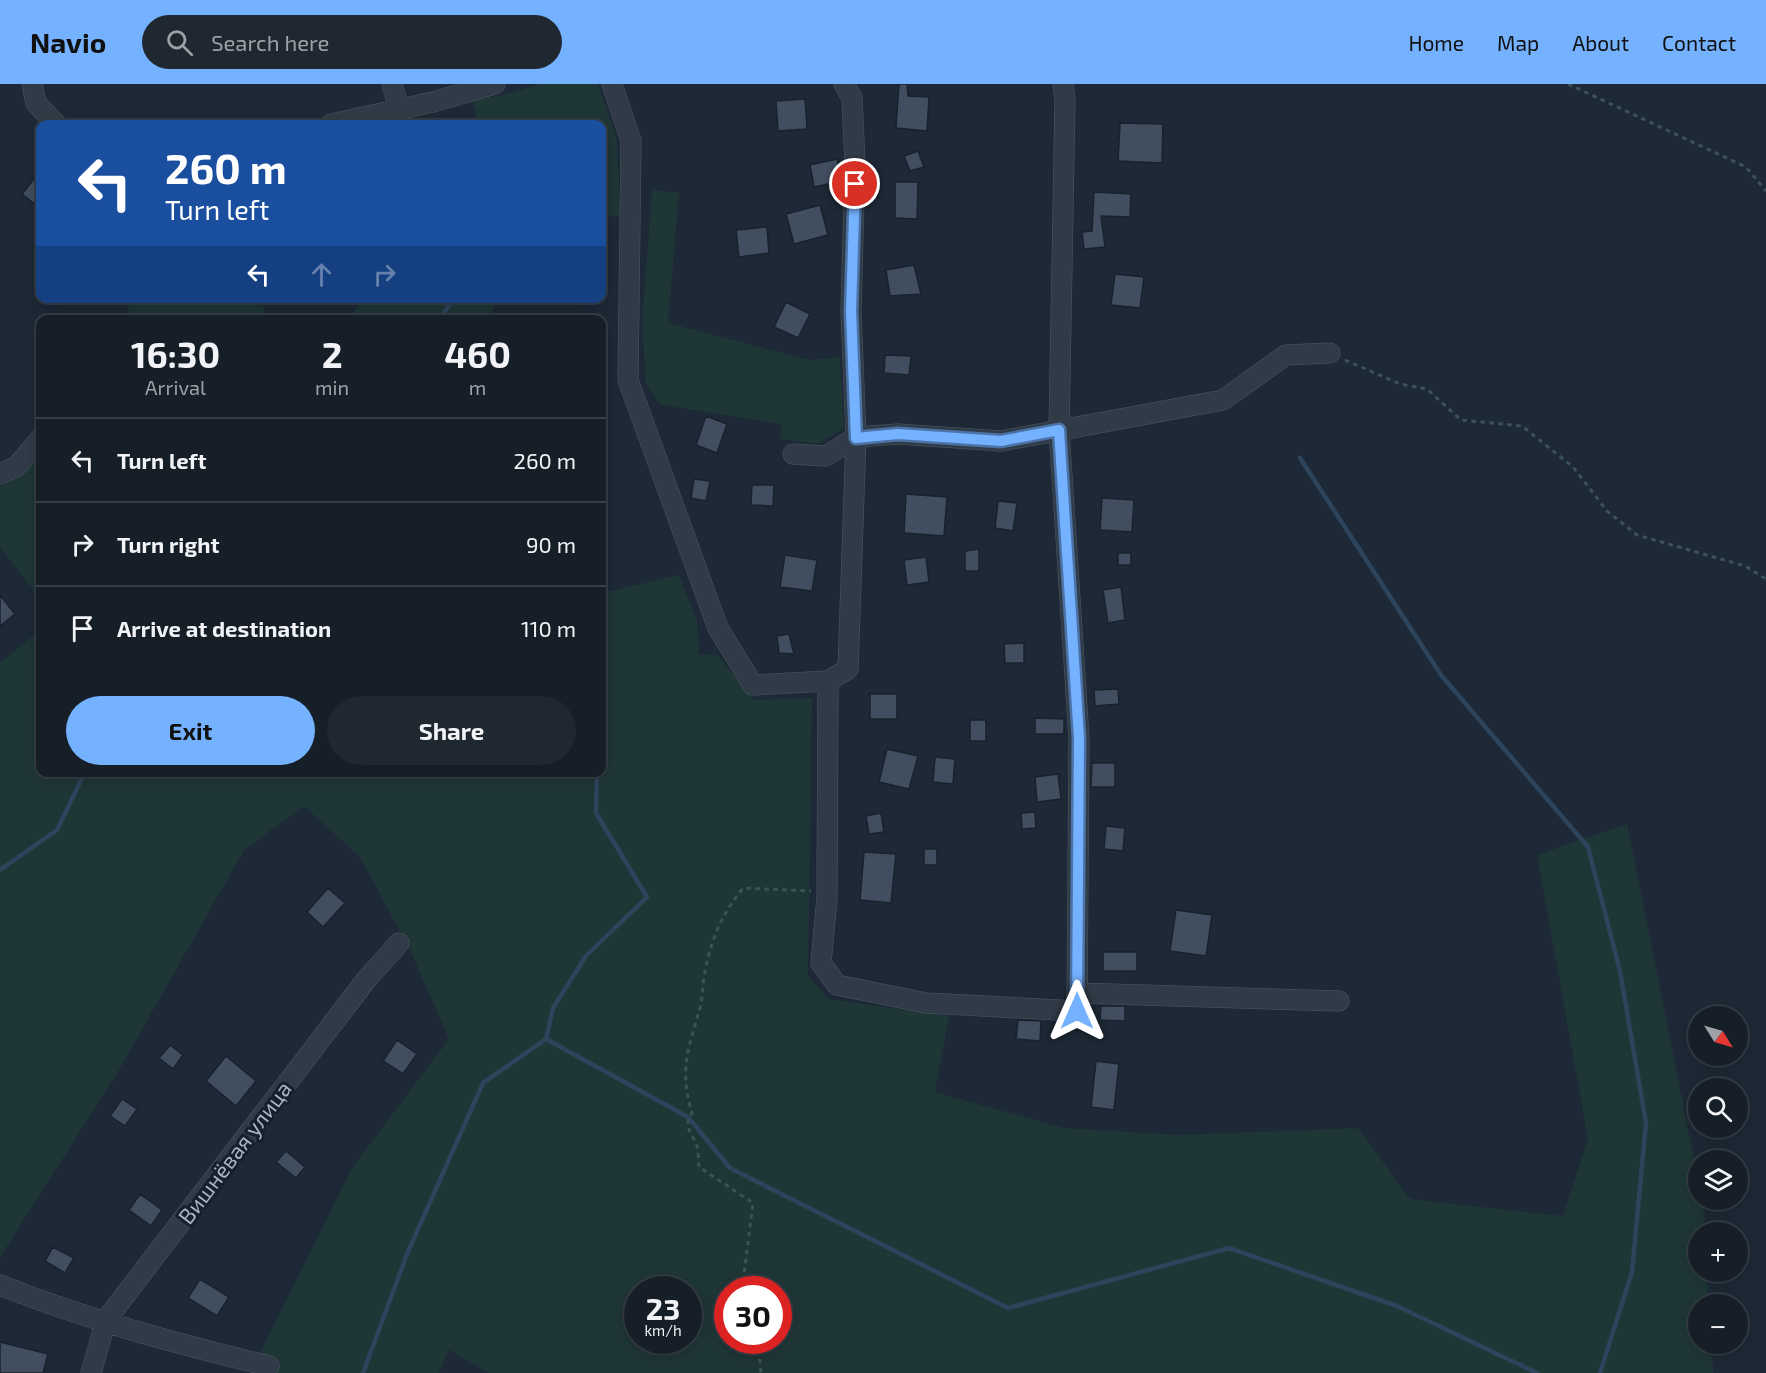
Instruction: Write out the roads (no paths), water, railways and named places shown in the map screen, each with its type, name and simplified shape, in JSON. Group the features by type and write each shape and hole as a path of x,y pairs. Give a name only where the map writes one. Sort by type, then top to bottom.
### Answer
{"street":[{"path":"32,84 36,103 52,120"},
{"path":"392,84 399,109"},
{"path":"349,120 495,84"},
{"path":"612,84 631,141 628,380 718,628 753,685 828,681 848,669 856,438 851,311 855,163 852,98 844,84"},
{"path":"828,681 826,898 821,963 837,985 926,1003 1077,1011 1079,738 1059,430 1065,100 1063,84"},
{"path":"792,454 826,456 856,438 898,434 1001,441 1223,400 1286,355 1330,353"},
{"path":"0,474 17,466 36,444"},
{"name":"Вишнёвая улица","path":"91,1373 106,1320 366,980 399,942"},
{"path":"1078,993 1339,1001"},
{"path":"0,1285 46,1304 106,1320 168,1341 269,1366"}],"waterway":[{"path":"442,315 451,303"},
{"path":"1300,458 1441,675 1588,847 1620,971 1646,1123 1632,1272 1600,1373"},
{"path":"0,870 57,830 83,777"},
{"path":"597,777 596,813 647,897 586,956 553,1008 546,1039 688,1117 730,1168 1008,1308 1229,1248 1397,1306 1537,1373"},
{"path":"363,1373 407,1254 483,1083 546,1039"}]}
